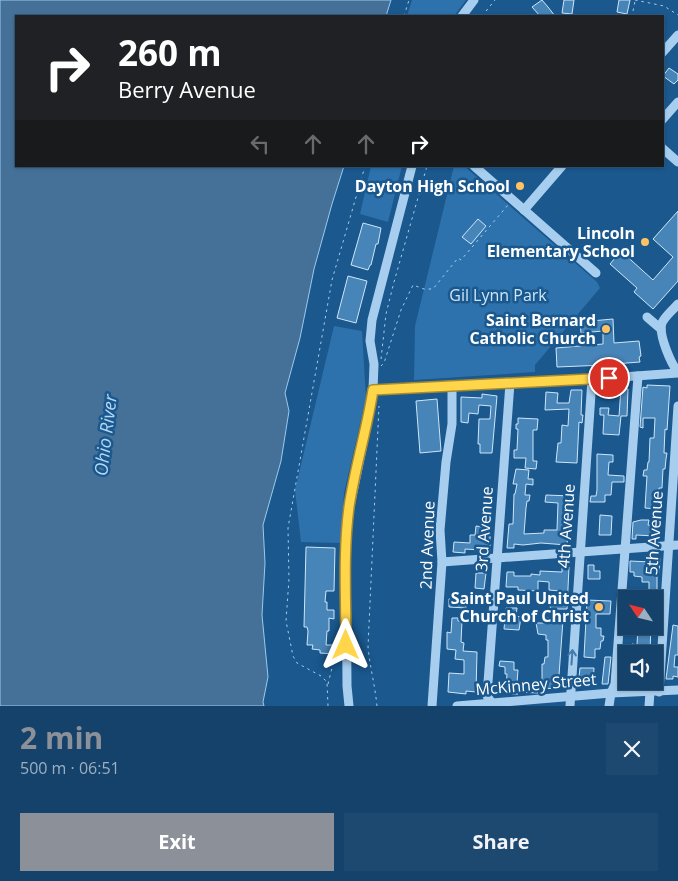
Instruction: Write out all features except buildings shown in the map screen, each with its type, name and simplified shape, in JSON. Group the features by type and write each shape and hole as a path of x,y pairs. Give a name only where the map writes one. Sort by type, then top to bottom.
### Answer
{"street":[{"path":"463,15 474,0"},
{"path":"664,51 678,35"},
{"path":"664,118 678,102"},
{"path":"664,150 678,162"},
{"path":"349,706 346,686 346,540 350,506 376,390 370,341 372,320 412,167"},
{"path":"475,167 596,272"},
{"path":"524,210 561,167"},
{"path":"661,329 663,322 678,304"},
{"path":"376,390 452,385 510,384 678,373 672,364 661,329 648,317"},
{"path":"609,706 610,693 615,684 638,376"},
{"name":"4th Avenue","path":"570,706 569,696 592,379"},
{"name":"3rd Avenue","path":"492,704 487,696 510,384"},
{"name":"2nd Avenue","path":"432,706 442,562 440,530 446,462 452,424 452,385"},
{"name":"5th Avenue","path":"649,706 654,692 668,546 678,406"},
{"path":"442,562 678,545"},
{"name":"McKinney Street","path":"457,706 610,693 678,690"}],"path":[{"path":"404,15 409,0"},
{"path":"483,15 495,0"},
{"path":"630,15 633,11 635,0 664,6 678,15"},
{"path":"328,685 321,676 297,663 292,651 286,621 289,579 288,528 332,280 365,167"},
{"path":"427,167 386,314 381,366 384,363 400,310 413,285 424,289 433,289 458,258 461,260 512,200"},
{"path":"376,390 368,647 377,706"},
{"path":"328,706 328,685 334,660"}],"green space":[{"path":"412,0 466,0 455,15 407,15"},
{"path":"371,167 402,167 388,222 360,214"},
{"name":"Gil Lynn Park","path":"454,167 465,167 597,282 600,288 535,365 535,372 414,380 415,326"},
{"path":"334,326 362,331 366,398 344,493 341,543 301,542 295,490"}],"water":[{"name":"Ohio River","path":"0,0 391,0 386,15 15,15 15,167 344,167 314,269 300,338 285,393 289,411 281,461 263,525 265,563 262,615 268,677 263,702 264,706 0,706"}],"place":[{"name":"Dayton High School","path":"520,186"},
{"name":"Lincoln Elementary School","path":"645,242"},
{"name":"Saint Bernard Catholic Church","path":"606,329"},
{"name":"Saint Paul United Church of Christ","path":"599,607"}],"route":[{"path":"346,645 346,540 354,481 373,390 609,378"}]}
